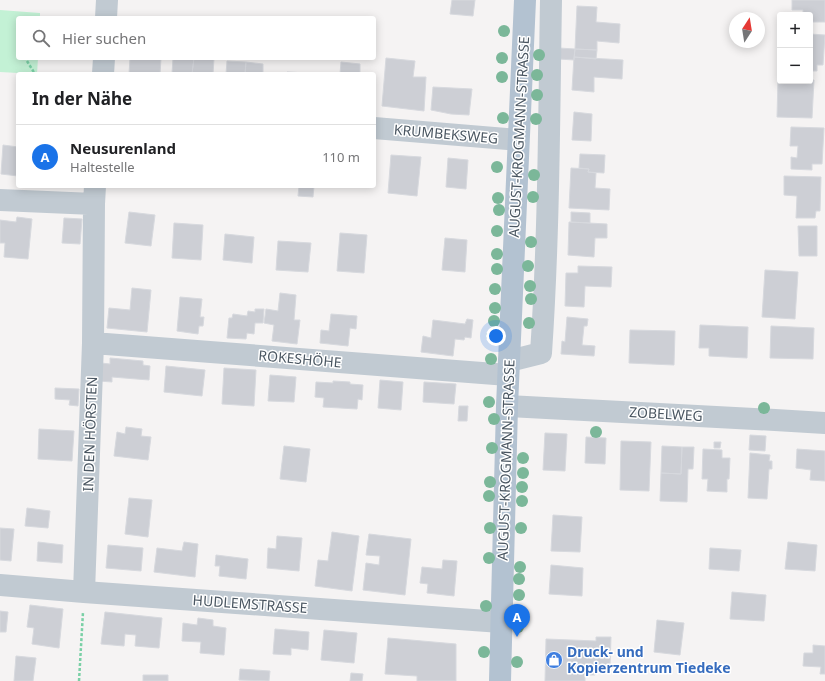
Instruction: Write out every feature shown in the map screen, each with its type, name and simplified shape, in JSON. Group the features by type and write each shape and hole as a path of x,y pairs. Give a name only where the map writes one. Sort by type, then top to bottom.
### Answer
{"main road":[{"name":"AUGUST-KROGMANN-STRASSE","path":"500,681 508,368 525,0"}],"street":[{"path":"106,16 107,0"},
{"path":"508,368 541,353 549,144 551,0"},
{"path":"103,72 104,60"},
{"name":"KRUMBEKSWEG","path":"376,128 518,140"},
{"path":"0,200 94,195"},
{"name":"IN DEN HÖRSTEN","path":"84,592 93,343 94,195"},
{"name":"ROKESHÖHE","path":"93,343 508,368"},
{"name":"ZOBELWEG","path":"507,406 825,424"},
{"name":"HUDLEMSTRASSE","path":"0,585 501,622"}],"path":[{"path":"27,61 35,72"},
{"path":"79,681 84,592"}],"green space":[{"path":"0,10 40,13 40,16 16,16 16,60 38,60 37,72 0,72"}],"building":[{"path":"452,0 475,0 473,16 450,14"},
{"path":"792,0 825,0 825,22 813,22 813,12 792,10"},
{"path":"577,6 597,7 596,22 620,24 619,43 597,41 597,50 575,49"},
{"path":"813,34 825,35 823,65 817,65 817,71 813,71"},
{"path":"559,48 575,49 574,60 559,59"},
{"path":"575,49 597,50 596,59 574,57"},
{"path":"574,57 623,60 622,79 594,77 594,92 572,90"},
{"path":"386,58 415,61 413,77 426,77 424,111 382,106"},
{"path":"130,60 161,60 160,72 129,72"},
{"path":"173,60 194,60 192,72 172,72"},
{"path":"194,60 214,60 213,72 192,72"},
{"path":"227,61 246,62 245,72 226,72"},
{"path":"246,62 263,64 263,72 245,72"},
{"path":"341,62 360,64 360,72 340,72"},
{"path":"814,80 812,118 777,117 778,84 813,84"},
{"path":"433,87 472,89 469,115 451,114 431,110"},
{"path":"574,112 592,114 591,141 572,140"},
{"path":"791,127 824,128 822,164 812,164 812,170 791,169 791,157 797,158 798,146 790,146"},
{"path":"3,145 16,147 16,176 1,174"},
{"path":"580,154 605,155 604,173 588,172 589,169 579,168"},
{"path":"391,155 421,157 417,196 388,193"},
{"path":"448,158 468,160 466,189 446,187"},
{"path":"571,168 589,169 588,172 596,173 595,188 610,189 609,210 569,208"},
{"path":"784,176 821,177 820,211 816,211 815,218 796,218 797,196 784,195"},
{"path":"299,188 314,188 313,197 298,196"},
{"path":"129,212 155,215 151,246 125,243"},
{"path":"571,212 590,213 590,223 571,222"},
{"path":"17,217 32,219 28,259 4,257 5,243 0,243 0,220 16,222"},
{"path":"64,218 82,219 80,244 62,243"},
{"path":"569,222 607,224 607,238 595,238 594,257 568,255"},
{"path":"174,223 203,225 201,260 172,258"},
{"path":"798,226 817,226 817,256 799,256"},
{"path":"340,233 367,235 364,273 337,271"},
{"path":"225,234 254,237 252,263 223,260"},
{"path":"445,238 467,240 465,272 442,270"},
{"path":"278,241 311,243 308,272 276,270"},
{"path":"578,266 612,267 611,287 585,286 584,307 565,306 566,273 578,273"},
{"path":"765,270 798,272 795,319 762,317"},
{"path":"132,288 151,290 147,332 107,328 109,308 130,310"},
{"path":"280,293 296,295 294,320 300,320 297,344 272,341 274,325 264,323 266,309 278,311"},
{"path":"180,297 202,299 200,317 204,317 203,326 199,326 198,334 177,331"},
{"path":"255,309 264,309 263,323 255,323 254,334 247,333 246,339 227,338 229,318 232,318 233,314 247,316 248,311 255,312"},
{"path":"331,314 357,316 356,329 350,328 348,346 320,343 321,330 329,331"},
{"path":"567,317 588,319 587,326 584,326 582,345 595,346 594,356 561,354 562,341 565,342"},
{"path":"467,319 473,320 471,338 465,337 464,340 455,339 453,356 421,352 423,336 431,338 433,320 465,324"},
{"path":"700,325 748,327 747,358 709,356 709,348 699,348"},
{"path":"771,326 814,328 813,359 770,358"},
{"path":"630,330 675,331 674,365 629,363"},
{"path":"110,358 143,361 143,365 150,366 149,380 112,377 112,382 99,381 101,363 110,364"},
{"path":"166,366 205,370 202,396 164,392"},
{"path":"224,368 256,370 254,406 222,404"},
{"path":"270,375 296,377 294,402 268,401"},
{"path":"380,380 403,382 401,410 378,408"},
{"path":"333,381 350,382 350,384 363,385 362,400 358,399 357,409 323,407 324,398 315,397 316,382 333,383"},
{"path":"424,382 456,384 454,404 423,402"},
{"path":"55,388 79,389 78,406 69,405 70,400 55,399"},
{"path":"459,406 468,406 467,421 458,421"},
{"path":"126,427 142,429 141,436 151,437 148,460 114,456 117,432 125,434"},
{"path":"39,429 74,431 72,461 38,459"},
{"path":"545,433 567,434 565,471 543,470"},
{"path":"750,435 766,436 765,451 749,450"},
{"path":"586,437 606,438 605,464 585,463"},
{"path":"621,441 651,442 649,491 620,490"},
{"path":"714,442 721,442 720,448 714,448"},
{"path":"284,446 310,449 306,482 280,479"},
{"path":"662,446 682,447 681,474 661,473"},
{"path":"682,447 694,447 693,469 688,469 687,502 660,501 661,473 681,474"},
{"path":"703,449 722,450 722,458 730,458 727,492 707,491 708,479 702,479"},
{"path":"797,449 825,451 825,481 810,480 811,470 796,468"},
{"path":"750,453 770,455 769,461 772,461 772,469 769,469 767,499 748,498"},
{"path":"129,498 152,500 148,537 125,534"},
{"path":"27,508 50,511 48,528 25,526"},
{"path":"553,515 582,517 580,552 551,551"},
{"path":"0,528 14,529 11,561 0,560"},
{"path":"332,532 359,536 352,591 315,586 318,560 328,561"},
{"path":"369,534 411,539 405,595 363,590 366,563 379,565 380,556 366,555"},
{"path":"277,536 302,538 299,571 267,568 268,548 276,549"},
{"path":"38,542 63,545 62,563 37,561"},
{"path":"184,542 198,544 195,577 154,572 157,548 182,551"},
{"path":"788,542 817,545 815,571 785,569"},
{"path":"108,545 143,548 141,571 106,568"},
{"path":"710,548 741,550 739,571 709,569"},
{"path":"216,555 248,559 246,579 219,576 220,566 215,566"},
{"path":"443,560 457,561 454,596 427,593 428,584 420,583 422,567 442,569"},
{"path":"551,565 583,568 582,596 549,594"},
{"path":"732,592 766,595 764,621 730,619"},
{"path":"30,605 63,609 59,648 32,644 34,628 27,627"},
{"path":"0,611 8,612 6,632 0,632"},
{"path":"105,612 162,618 159,648 135,646 136,635 125,634 124,646 101,644"},
{"path":"198,618 213,620 213,626 226,628 224,655 200,653 201,642 182,641 183,623 197,625"},
{"path":"657,620 684,623 680,655 654,652"},
{"path":"275,629 309,632 308,650 291,648 291,655 273,654"},
{"path":"324,630 357,633 354,663 321,660"},
{"path":"596,637 611,637 610,666 595,666 595,675 585,675 585,681 545,681 546,639 596,641"},
{"path":"388,638 456,644 456,681 417,681 417,676 385,674"},
{"path":"813,645 825,646 825,674 820,674 821,667 803,666 804,653 813,653"},
{"path":"16,656 36,658 33,681 14,681"},
{"path":"240,669 270,671 269,681 239,680"},
{"path":"351,673 363,674 362,681 350,681"},
{"path":"143,675 168,675 168,681 143,681"}],"place":[{"name":"Neusurenland","path":"517,637"},
{"name":"Druck- und Kopierzentrum Tiedeke","path":"554,660"}]}
